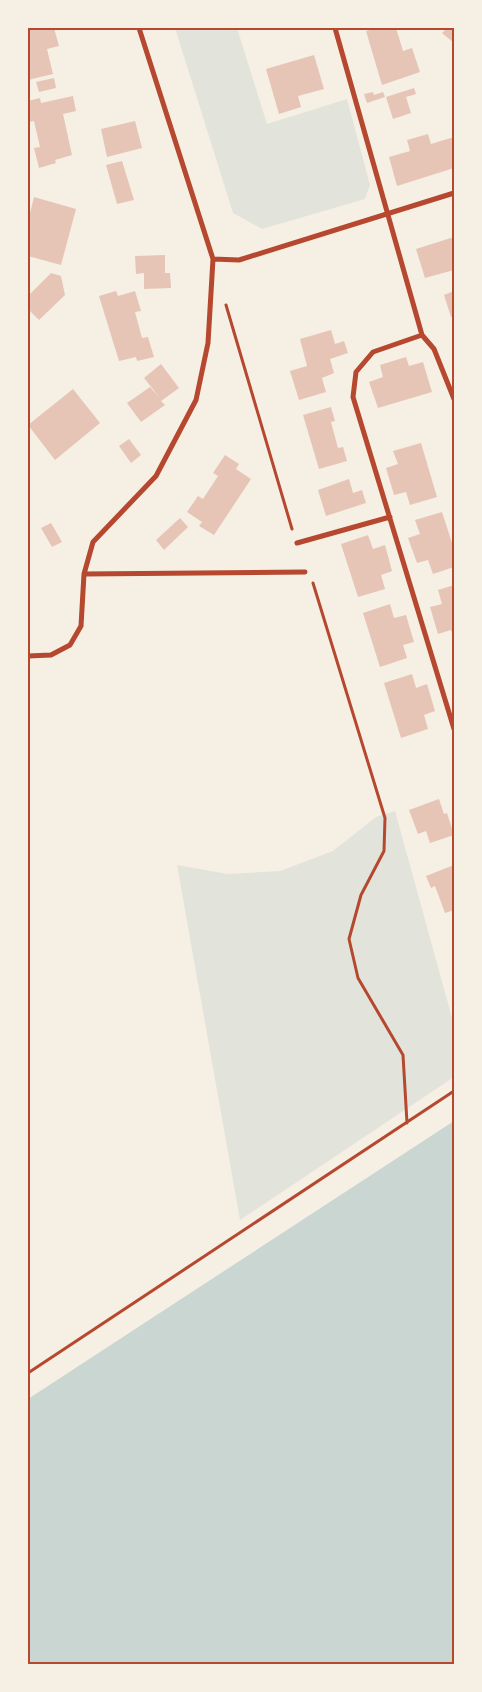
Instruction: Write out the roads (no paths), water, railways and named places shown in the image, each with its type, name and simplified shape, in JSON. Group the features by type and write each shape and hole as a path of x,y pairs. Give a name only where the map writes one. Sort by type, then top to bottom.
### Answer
{"street":[{"path":"28,656 51,655 70,645 81,626 84,574 93,542 156,476 196,400 208,343 213,259 139,28"},
{"path":"334,28 422,335 434,349 454,399"},
{"path":"213,259 239,260 454,193"},
{"path":"422,335 373,352 356,372 353,397 454,729"},
{"path":"297,543 390,517"},
{"path":"84,574 305,572"}]}
